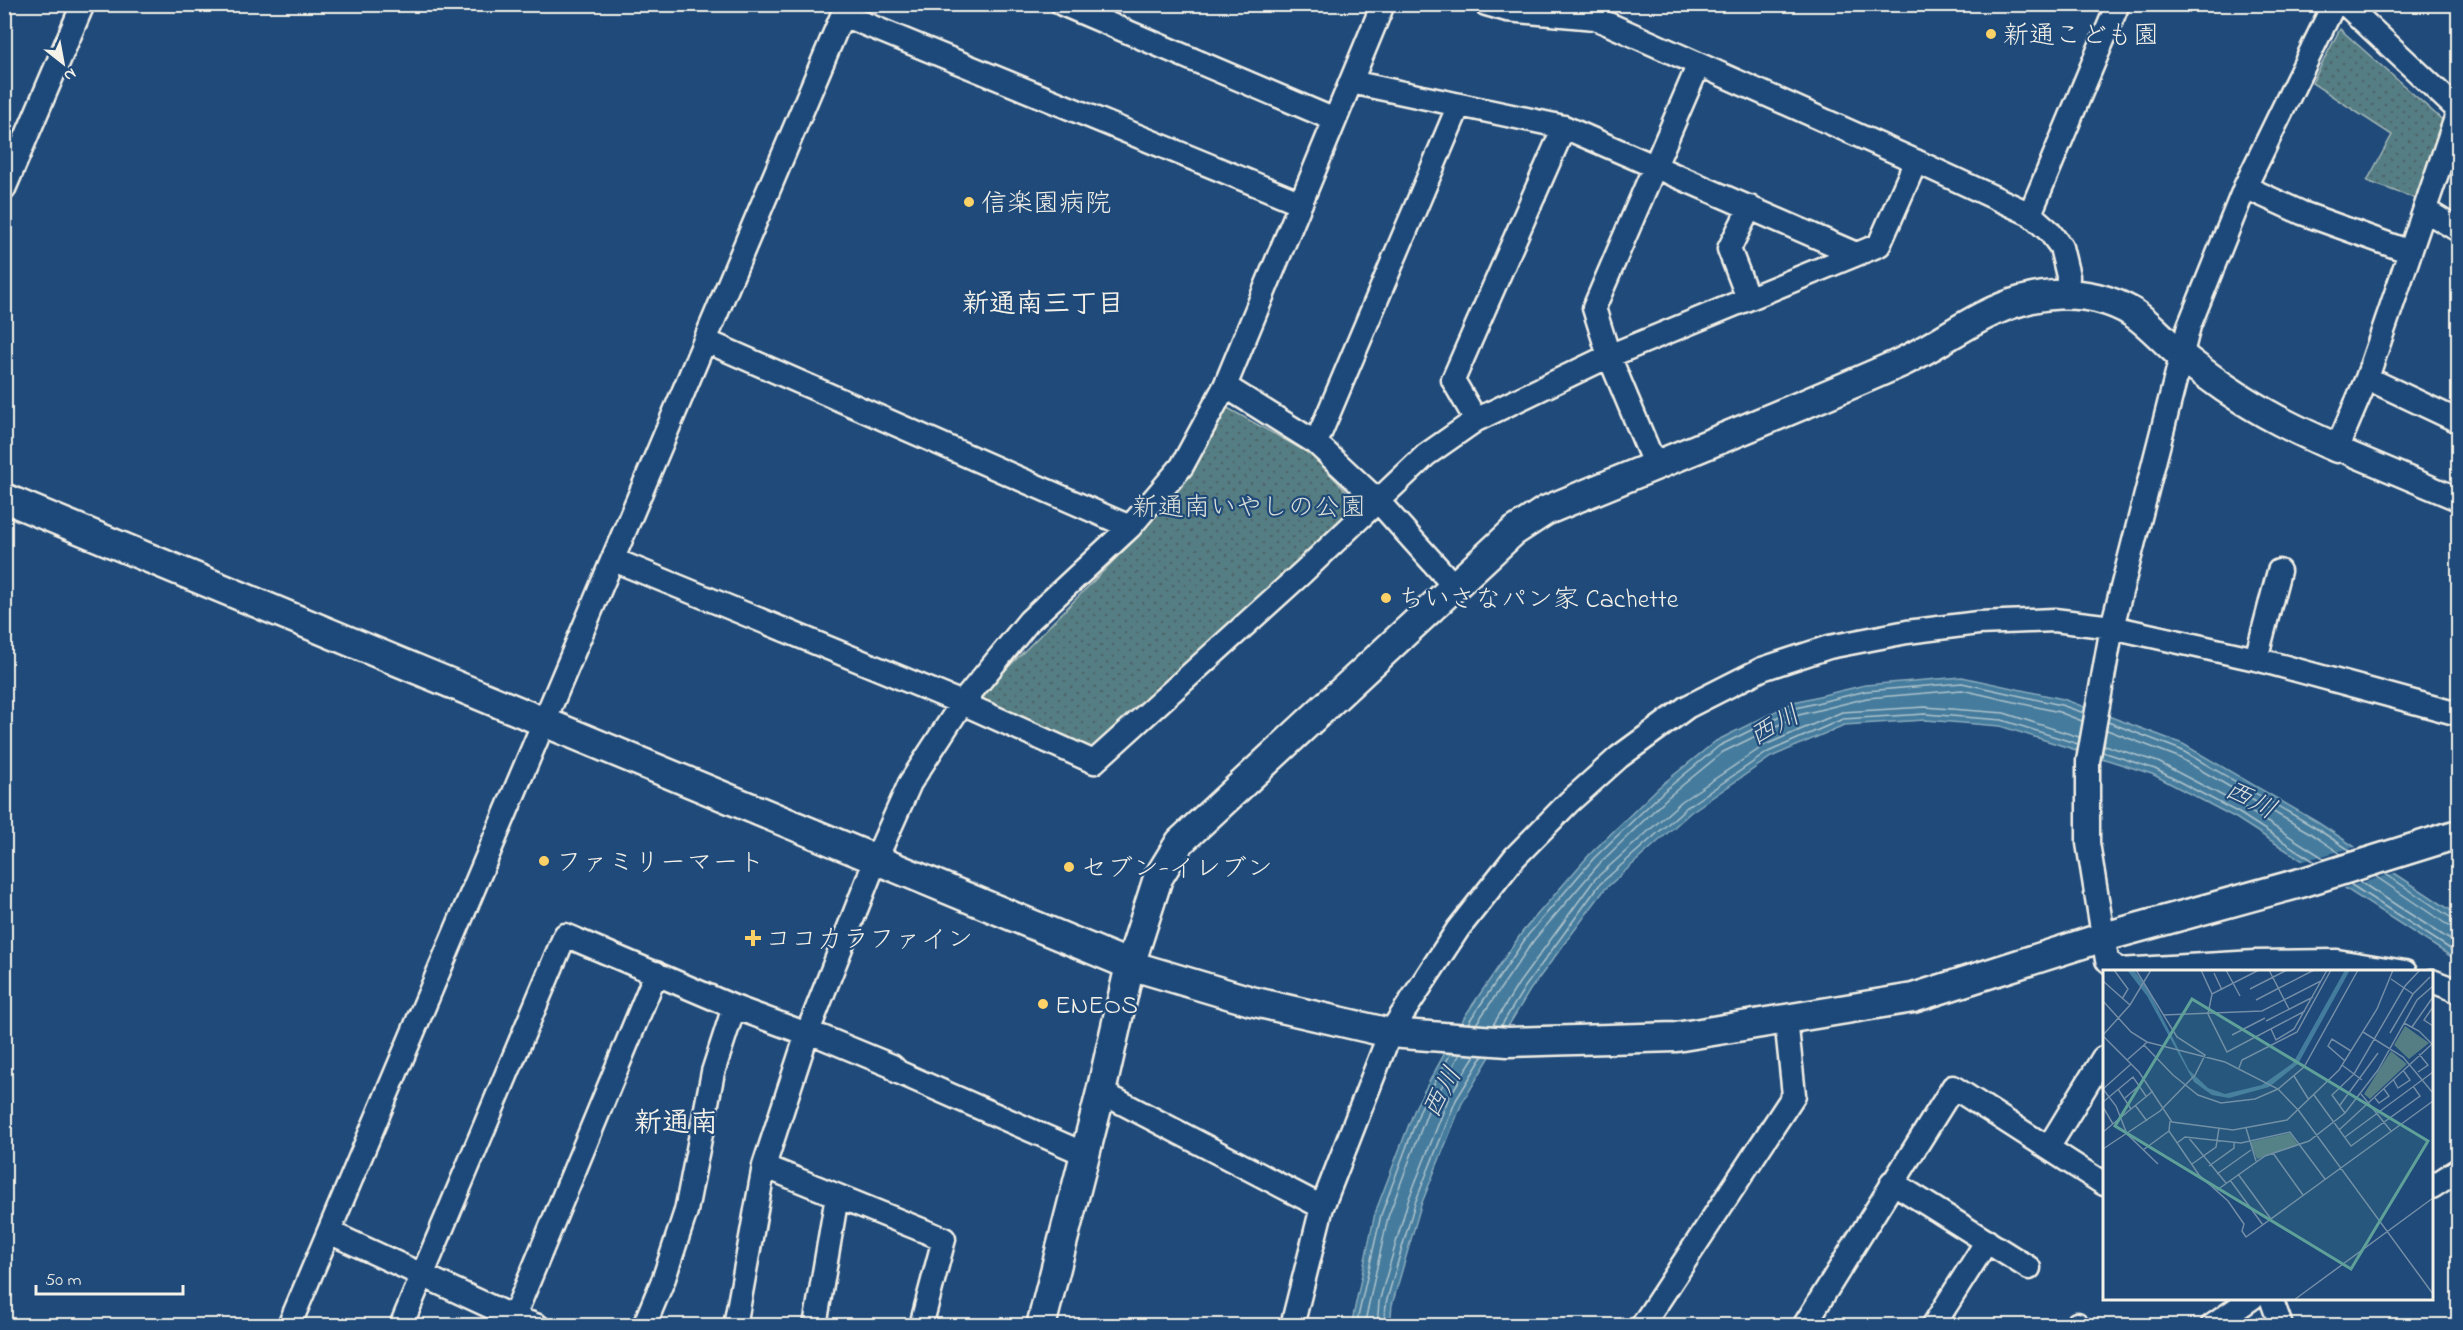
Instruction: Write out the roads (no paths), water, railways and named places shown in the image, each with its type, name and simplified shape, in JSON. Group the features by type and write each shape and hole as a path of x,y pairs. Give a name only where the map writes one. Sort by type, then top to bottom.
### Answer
{"street":[{"path":"4,189 83,4"},
{"path":"1062,4 1335,120"},
{"path":"735,1326 764,1166 807,1034 876,859 910,783 962,703 1029,621 1130,527 1182,466 1225,386 1383,4"},
{"path":"1486,4 1507,10 1595,18 1698,66 1916,161 2034,206 2061,247 2068,276 2067,295"},
{"path":"2034,206 2118,4"},
{"path":"2334,4 2246,187 2189,326 2112,627 2088,761 2088,843 2107,960 2119,970 2255,962 2337,961 2392,970"},
{"path":"2337,448 2367,378 2458,111 2345,4"},
{"path":"290,1326 845,10 1301,203"},
{"path":"1655,466 1610,356 1594,308 1698,66"},
{"path":"1351,82 1564,127 1856,254"},
{"path":"1316,443 1459,105"},
{"path":"1476,420 1453,380 1564,127"},
{"path":"614,560 962,703 1094,762 1302,573 1426,455 1476,420 1610,356 1879,245 1916,161"},
{"path":"2246,187 2302,213 2410,252"},
{"path":"1748,298 1729,249 1749,207"},
{"path":"2425,210 2458,230"},
{"path":"1041,1326 1101,1092 1130,965 1158,878 1180,842 1514,532 1545,512 1902,362 1992,312 2021,300 2067,295 2096,298 2125,308 2146,320 2182,356 2225,388 2280,423 2458,499"},
{"path":"706,341 1130,527"},
{"path":"2367,378 2458,421"},
{"path":"1225,386 1316,443 1377,500 1455,587"},
{"path":"4,498 1130,965 1251,1001 1390,1033 1508,1042 1676,1037 1913,998 2104,937 2304,882 2458,834"},
{"path":"2256,659 2279,571"},
{"path":"1292,1326 1322,1207 1390,1033 1458,929 1515,857 1569,802 1619,758 1687,707 1762,669 1829,647 1907,632 1978,623 2054,620 2112,627 2256,659 2458,714"},
{"path":"401,1326 565,935 734,1007 807,1034 822,1037 891,1066 898,1072 1085,1154"},
{"path":"511,1321 656,973"},
{"path":"2433,981 2458,991"},
{"path":"644,1326 664,1278 686,1211 713,1072 734,1007"},
{"path":"1642,1326 1794,1095 1786,1019"},
{"path":"2048,1148 2103,1058"},
{"path":"1804,1326 1953,1087 2103,1183"},
{"path":"1101,1092 1322,1207"},
{"path":"764,1166 944,1239 921,1326"},
{"path":"2433,1186 2458,1170"},
{"path":"1892,1182 2029,1268"},
{"path":"814,1326 837,1196"},
{"path":"329,1232 422,1275 511,1321 538,1326"},
{"path":"1933,1326 1987,1241"},
{"path":"2212,1326 2251,1300"},
{"path":"2271,1300 2281,1326"}],"water":[{"name":"西川","path":"1962,677 2063,699 2183,744 2317,822 2458,915 2458,961 2236,818 2152,774 2000,726 1925,720 1844,725 1771,757 1691,812 1605,889 1530,990 1462,1103 1421,1205 1392,1305 1390,1325 1351,1326 1375,1213 1416,1106 1465,1016 1523,931 1590,854 1659,787 1716,741 1794,702 1865,685"}],"place":[{"name":"新通こども園","path":"1991,34"},
{"name":"信楽園病院","path":"969,202"},
{"name":"ちいさなパン家 Cachette","path":"1386,598"},
{"name":"ファミリーマート","path":"544,861"},
{"name":"セブン-イレブン","path":"1069,867"},
{"name":"ココカラファイン","path":"753,938"},
{"name":"ENEOS","path":"1043,1004"}],"district":[{"name":"新通南三丁目","path":"1043,303"},
{"name":"新通南","path":"676,1121"}],"park label":[{"name":"新通南いやしの公園","path":"1249,506"}]}
